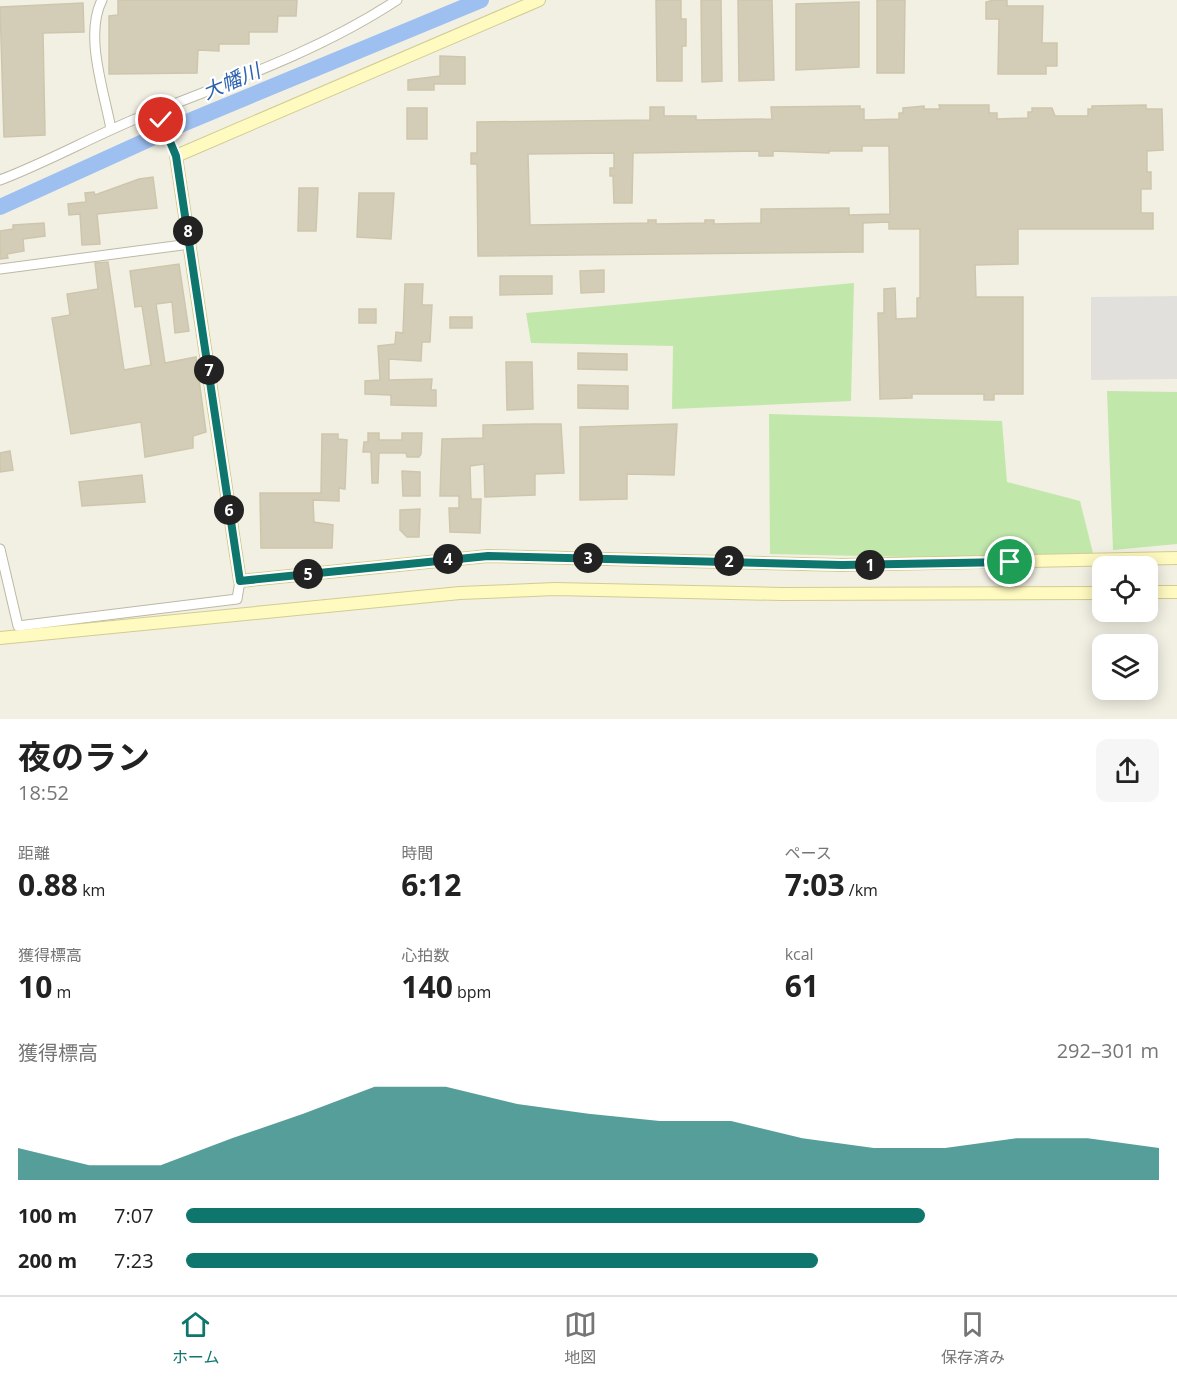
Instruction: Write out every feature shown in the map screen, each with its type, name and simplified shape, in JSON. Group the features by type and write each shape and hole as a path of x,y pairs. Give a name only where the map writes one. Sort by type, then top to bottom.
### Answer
{"street":[{"path":"102,0 96,13 94,40 111,129"},
{"path":"0,180 111,129 159,115 249,77 336,36 397,0"},
{"path":"176,156 539,0"},
{"path":"0,549 18,626 237,599 240,581 176,156 159,115"},
{"path":"0,269 190,244"},
{"path":"240,581 488,556 842,565 1177,558"},
{"path":"0,638 460,593 555,589 770,594 1092,593"},
{"path":"1158,592 1177,592"}],"green space":[{"path":"854,283 851,401 672,409 673,346 531,343 526,313"},
{"path":"1107,391 1177,392 1177,544 1113,550"},
{"path":"769,414 1002,421 1007,482 1080,501 1094,556 1092,561 770,554"}],"shaded area":[{"path":"1177,296 1177,379 1091,380 1091,297"}],"building":[{"path":"118,0 297,0 296,16 278,16 277,32 249,32 249,44 219,44 219,51 198,50 197,73 109,74 109,16 118,15"},
{"path":"656,0 681,0 681,19 686,19 686,46 682,46 682,81 657,81"},
{"path":"701,0 721,0 722,81 702,82"},
{"path":"738,0 772,0 774,80 739,81"},
{"path":"877,0 905,0 904,73 877,73"},
{"path":"1007,0 1007,6 1043,6 1042,43 1057,43 1057,66 1046,66 1046,74 998,74 999,19 986,19 986,2"},
{"path":"859,2 859,67 796,70 796,4"},
{"path":"83,3 84,32 43,33 45,135 4,137 0,7"},
{"path":"440,56 465,57 465,84 434,84 434,90 408,90 408,80 440,76"},
{"path":"939,105 989,105 989,113 997,113 997,119 1028,118 1028,112 1032,112 1032,108 1052,108 1055,116 1088,116 1088,109 1092,109 1092,106 1146,105 1146,109 1162,109 1163,150 1147,151 1147,172 1151,172 1151,189 1141,189 1141,213 1153,213 1153,229 1018,229 1018,264 975,265 976,297 1023,297 1023,394 994,394 994,400 984,400 984,394 912,394 912,398 880,399 878,313 884,313 884,289 895,288 896,319 917,318 917,298 920,298 920,229 889,229 889,222 863,223 863,252 478,256 477,164 471,164 471,153 477,153 477,122 650,120 650,107 664,107 664,116 696,116 696,120 772,119 771,107 860,106 860,109 864,109 864,120 899,119 899,113 903,113 903,108 924,106 924,109 940,109","holes":["862,146 889,146 890,214 849,215 849,208 761,209 761,223 714,224 714,220 705,220 705,223 656,224 656,220 648,220 648,223 530,225 528,154 614,153 614,168 610,168 610,176 613,176 614,203 632,203 633,153 759,151 759,156 773,156 773,151 829,153 829,151 862,151"]},
{"path":"407,108 427,108 427,139 407,139"},
{"path":"153,177 157,208 97,214 100,244 82,245 80,214 69,215 68,204 86,202 85,193 94,192 95,195 139,179"},
{"path":"299,188 318,188 316,231 298,231"},
{"path":"359,193 394,193 391,239 357,237"},
{"path":"44,223 45,236 23,239 24,251 7,254 8,258 0,259 0,231 13,229 13,225"},
{"path":"108,262 124,370 151,365 142,306 135,307 130,271 179,264 189,331 175,333 172,302 156,304 165,363 196,357 206,432 193,436 193,448 145,457 141,422 71,434 52,318 70,315 67,294 98,289 95,263"},
{"path":"604,270 604,292 581,293 580,271"},
{"path":"500,276 552,276 552,294 500,295"},
{"path":"405,284 423,284 422,305 432,305 430,342 422,342 421,361 389,359 389,380 432,379 431,390 436,390 436,406 391,405 391,395 365,394 365,381 380,380 378,346 395,344 396,332 403,333"},
{"path":"359,309 376,309 376,323 359,323"},
{"path":"450,317 472,317 472,328 450,328"},
{"path":"578,353 627,354 627,370 578,369"},
{"path":"506,362 532,362 533,409 507,410"},
{"path":"578,385 628,386 628,409 578,408"},
{"path":"561,424 564,473 535,474 535,495 485,497 484,464 470,466 471,499 481,499 480,533 450,532 449,508 459,508 459,496 440,496 442,439 483,438 483,425"},
{"path":"677,424 674,475 627,474 627,499 580,500 580,427"},
{"path":"368,433 379,433 379,440 402,440 402,433 422,433 421,454 419,457 407,457 406,453 379,453 378,483 372,483 371,452 363,452 364,442 368,442"},
{"path":"322,434 338,434 338,439 347,440 345,489 339,488 339,501 313,500 314,522 333,525 332,548 261,548 260,493 321,493"},
{"path":"10,451 13,470 0,472 0,453"},
{"path":"402,471 420,472 420,496 403,496"},
{"path":"142,475 145,502 82,506 79,482"},
{"path":"420,509 419,537 407,537 400,530 400,510"}],"waterway":[{"name":"大幡川","path":"0,207 187,122 481,0"}],"route":[{"path":"161,120 176,156 240,581 488,556 842,565 1010,562"}]}
